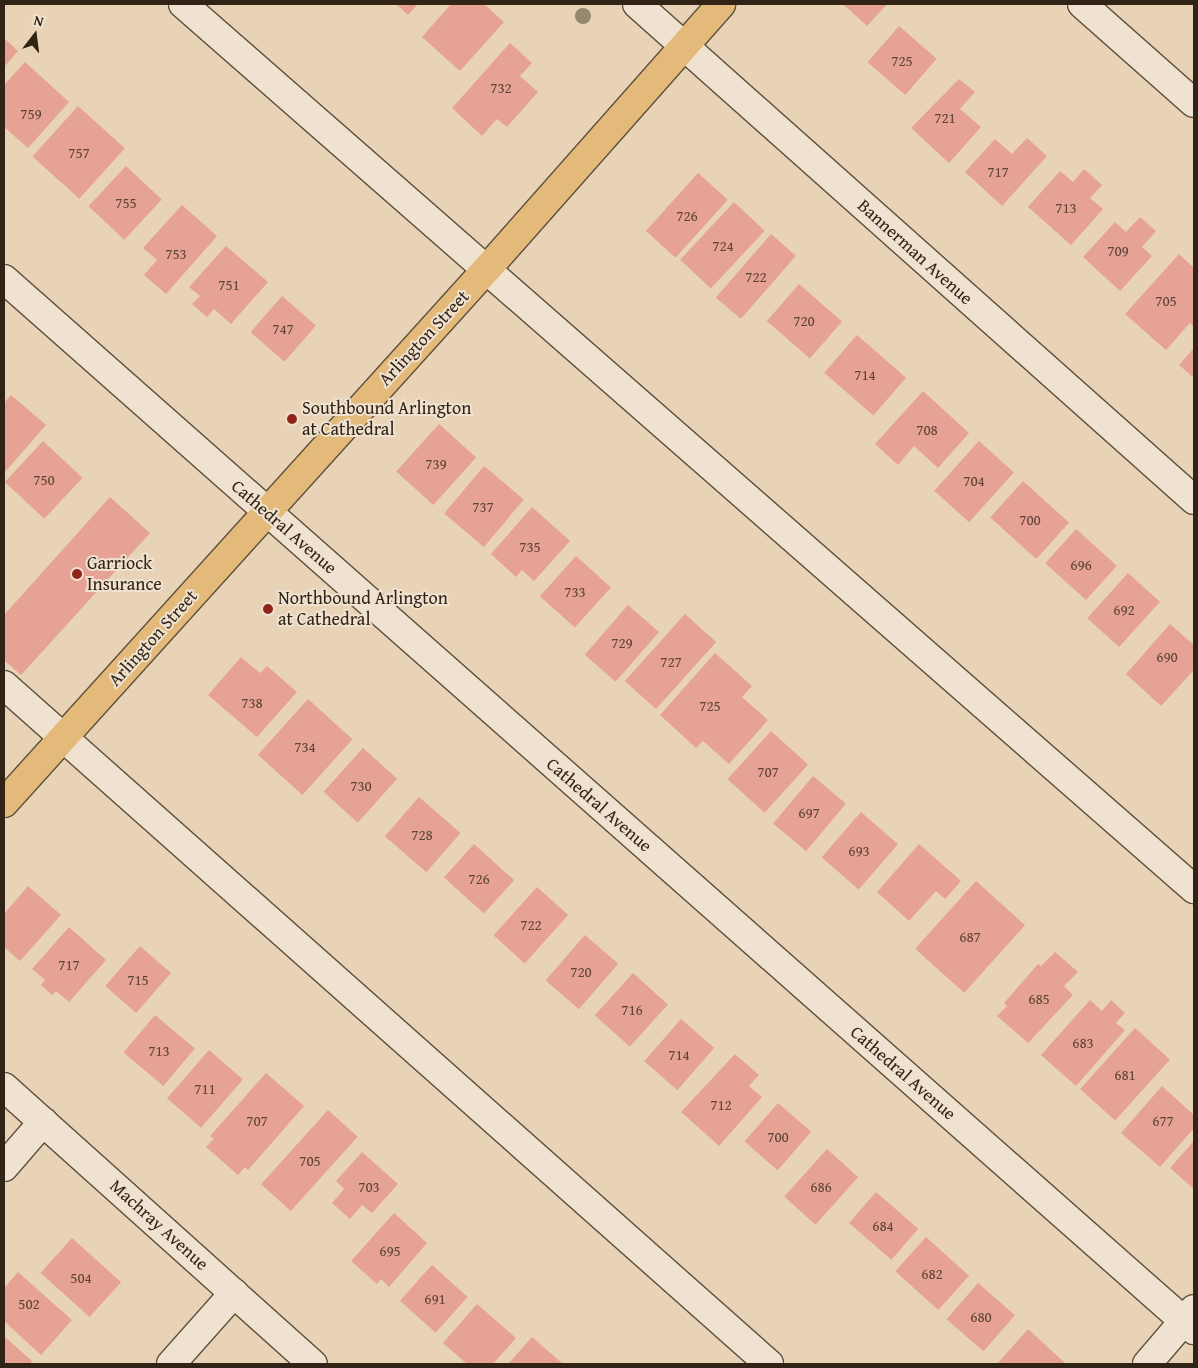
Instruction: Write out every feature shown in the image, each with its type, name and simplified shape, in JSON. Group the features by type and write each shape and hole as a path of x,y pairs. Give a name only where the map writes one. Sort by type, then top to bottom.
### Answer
{"main road":[{"name":"Arlington Street","path":"4,803 266,510 486,270 683,44 721,4"}],"street":[{"path":"183,4 1194,889"},
{"name":"Bannerman Avenue","path":"636,4 1194,500"},
{"path":"1082,4 1194,103"},
{"name":"Cathedral Avenue","path":"4,279 1191,1320"},
{"path":"4,685 769,1364"},
{"name":"Machray Avenue","path":"4,1087 313,1364"},
{"path":"4,1167 43,1122"},
{"path":"172,1364 234,1293"},
{"path":"1147,1364 1191,1320"}],"building":[{"path":"396,4 418,4 408,15"},
{"path":"451,4 484,4 504,22 460,71 422,37"},
{"path":"843,4 887,4 867,26"},
{"path":"899,26 937,59 905,95 868,62"},
{"path":"4,38 18,51 4,67"},
{"path":"510,43 532,63 520,76 538,92 507,127 497,119 482,136 452,108"},
{"path":"25,62 69,102 28,148 4,127 4,85"},
{"path":"959,79 975,92 960,109 981,127 949,163 911,128"},
{"path":"78,106 125,148 79,199 32,157"},
{"path":"1027,138 1047,156 1002,206 965,172 995,139 1012,154"},
{"path":"126,166 162,199 124,240 88,206"},
{"path":"1084,169 1102,185 1090,198 1103,209 1071,245 1028,207 1060,171 1073,182"},
{"path":"698,173 728,200 676,258 646,231"},
{"path":"734,202 765,231 711,288 680,260"},
{"path":"182,205 217,236 166,294 144,275 157,260 143,248"},
{"path":"1140,217 1156,231 1142,247 1152,256 1120,291 1083,257 1115,222 1126,232"},
{"path":"771,234 796,256 741,319 716,297"},
{"path":"226,246 268,282 231,324 214,309 207,317 192,304 200,296 189,287"},
{"path":"1179,254 1194,268 1194,327 1190,323 1166,350 1125,314"},
{"path":"799,284 842,321 810,358 767,321"},
{"path":"282,296 316,326 284,362 251,332"},
{"path":"857,335 906,378 873,415 824,373"},
{"path":"1194,348 1194,378 1179,365"},
{"path":"923,391 969,433 938,468 914,446 898,465 875,444"},
{"path":"11,395 46,425 4,473 4,403"},
{"path":"439,424 476,457 433,505 396,472"},
{"path":"43,441 82,478 44,519 5,482"},
{"path":"979,441 1014,472 969,522 934,491"},
{"path":"484,466 524,499 484,547 444,513"},
{"path":"1023,481 1069,522 1036,559 990,517"},
{"name":"Garriock Insurance","path":"110,497 150,533 21,675 4,660 4,615"},
{"path":"532,507 570,541 534,581 522,570 516,577 491,554"},
{"path":"1076,529 1117,566 1086,600 1045,563"},
{"path":"576,556 611,587 575,628 540,596"},
{"path":"1128,573 1160,602 1119,647 1087,618"},
{"path":"628,605 659,632 616,682 585,655"},
{"path":"685,614 716,642 656,709 625,681"},
{"path":"1170,624 1194,645 1194,670 1161,706 1126,674"},
{"path":"715,653 752,686 742,697 768,720 729,764 703,741 696,748 660,715"},
{"path":"241,657 260,673 267,666 297,692 257,737 208,695"},
{"path":"308,699 353,739 302,795 258,755"},
{"path":"771,731 808,764 765,813 728,779"},
{"path":"363,748 397,779 358,823 324,792"},
{"path":"813,776 846,804 806,851 773,823"},
{"path":"419,797 461,833 426,872 385,836"},
{"path":"861,812 898,844 859,889 822,857"},
{"path":"474,844 514,880 484,914 444,877"},
{"path":"919,844 961,881 945,899 936,891 909,921 877,892"},
{"path":"976,881 1025,925 964,993 915,949"},
{"path":"28,886 61,915 20,961 4,947 4,914"},
{"path":"537,887 568,915 525,963 494,935"},
{"path":"69,927 106,960 69,1002 56,991 52,995 41,985 45,980 32,969"},
{"path":"585,935 618,964 579,1009 546,980"},
{"path":"140,946 171,973 136,1013 105,986"},
{"path":"1055,952 1078,972 1064,986 1073,995 1028,1043 997,1016 1007,1006 1004,1003 1038,964 1041,966"},
{"path":"633,973 668,1004 630,1047 595,1015"},
{"path":"1090,1000 1102,1011 1111,1000 1125,1013 1116,1023 1125,1030 1076,1086 1041,1055"},
{"path":"155,1015 195,1048 163,1086 124,1053"},
{"path":"681,1019 714,1048 677,1090 644,1061"},
{"path":"1135,1028 1170,1059 1115,1120 1080,1089"},
{"path":"209,1050 243,1080 201,1128 167,1098"},
{"path":"735,1054 759,1075 749,1086 762,1097 719,1146 681,1112"},
{"path":"266,1073 304,1106 248,1170 245,1167 238,1175 206,1147 214,1139 210,1136"},
{"path":"1162,1086 1194,1115 1194,1128 1160,1167 1121,1133"},
{"path":"778,1103 811,1132 778,1170 745,1141"},
{"path":"328,1110 358,1137 291,1211 261,1184"},
{"path":"1194,1141 1194,1189 1170,1168"},
{"path":"827,1149 858,1177 815,1225 784,1197"},
{"path":"362,1152 398,1184 372,1213 362,1205 350,1219 332,1203 344,1189 336,1181"},
{"path":"876,1192 918,1229 891,1260 849,1223"},
{"path":"394,1213 427,1243 389,1287 381,1279 377,1284 351,1261"},
{"path":"926,1237 969,1276 938,1310 895,1271"},
{"path":"72,1238 121,1282 90,1317 41,1273"},
{"path":"432,1265 468,1297 436,1333 400,1301"},
{"path":"18,1272 72,1320 41,1355 4,1321 4,1288"},
{"path":"978,1283 1015,1315 983,1351 947,1319"},
{"path":"477,1304 516,1338 493,1364 467,1364 443,1343"},
{"path":"1028,1329 1064,1362 1063,1364 997,1364"},
{"path":"4,1336 32,1361 30,1364 4,1364"},
{"path":"532,1337 563,1364 508,1364"}],"place":[{"name":"Southbound Arlington at Cathedral","path":"292,419"},
{"name":"Garriock Insurance","path":"77,574"},
{"name":"Northbound Arlington at Cathedral","path":"268,609"}]}
